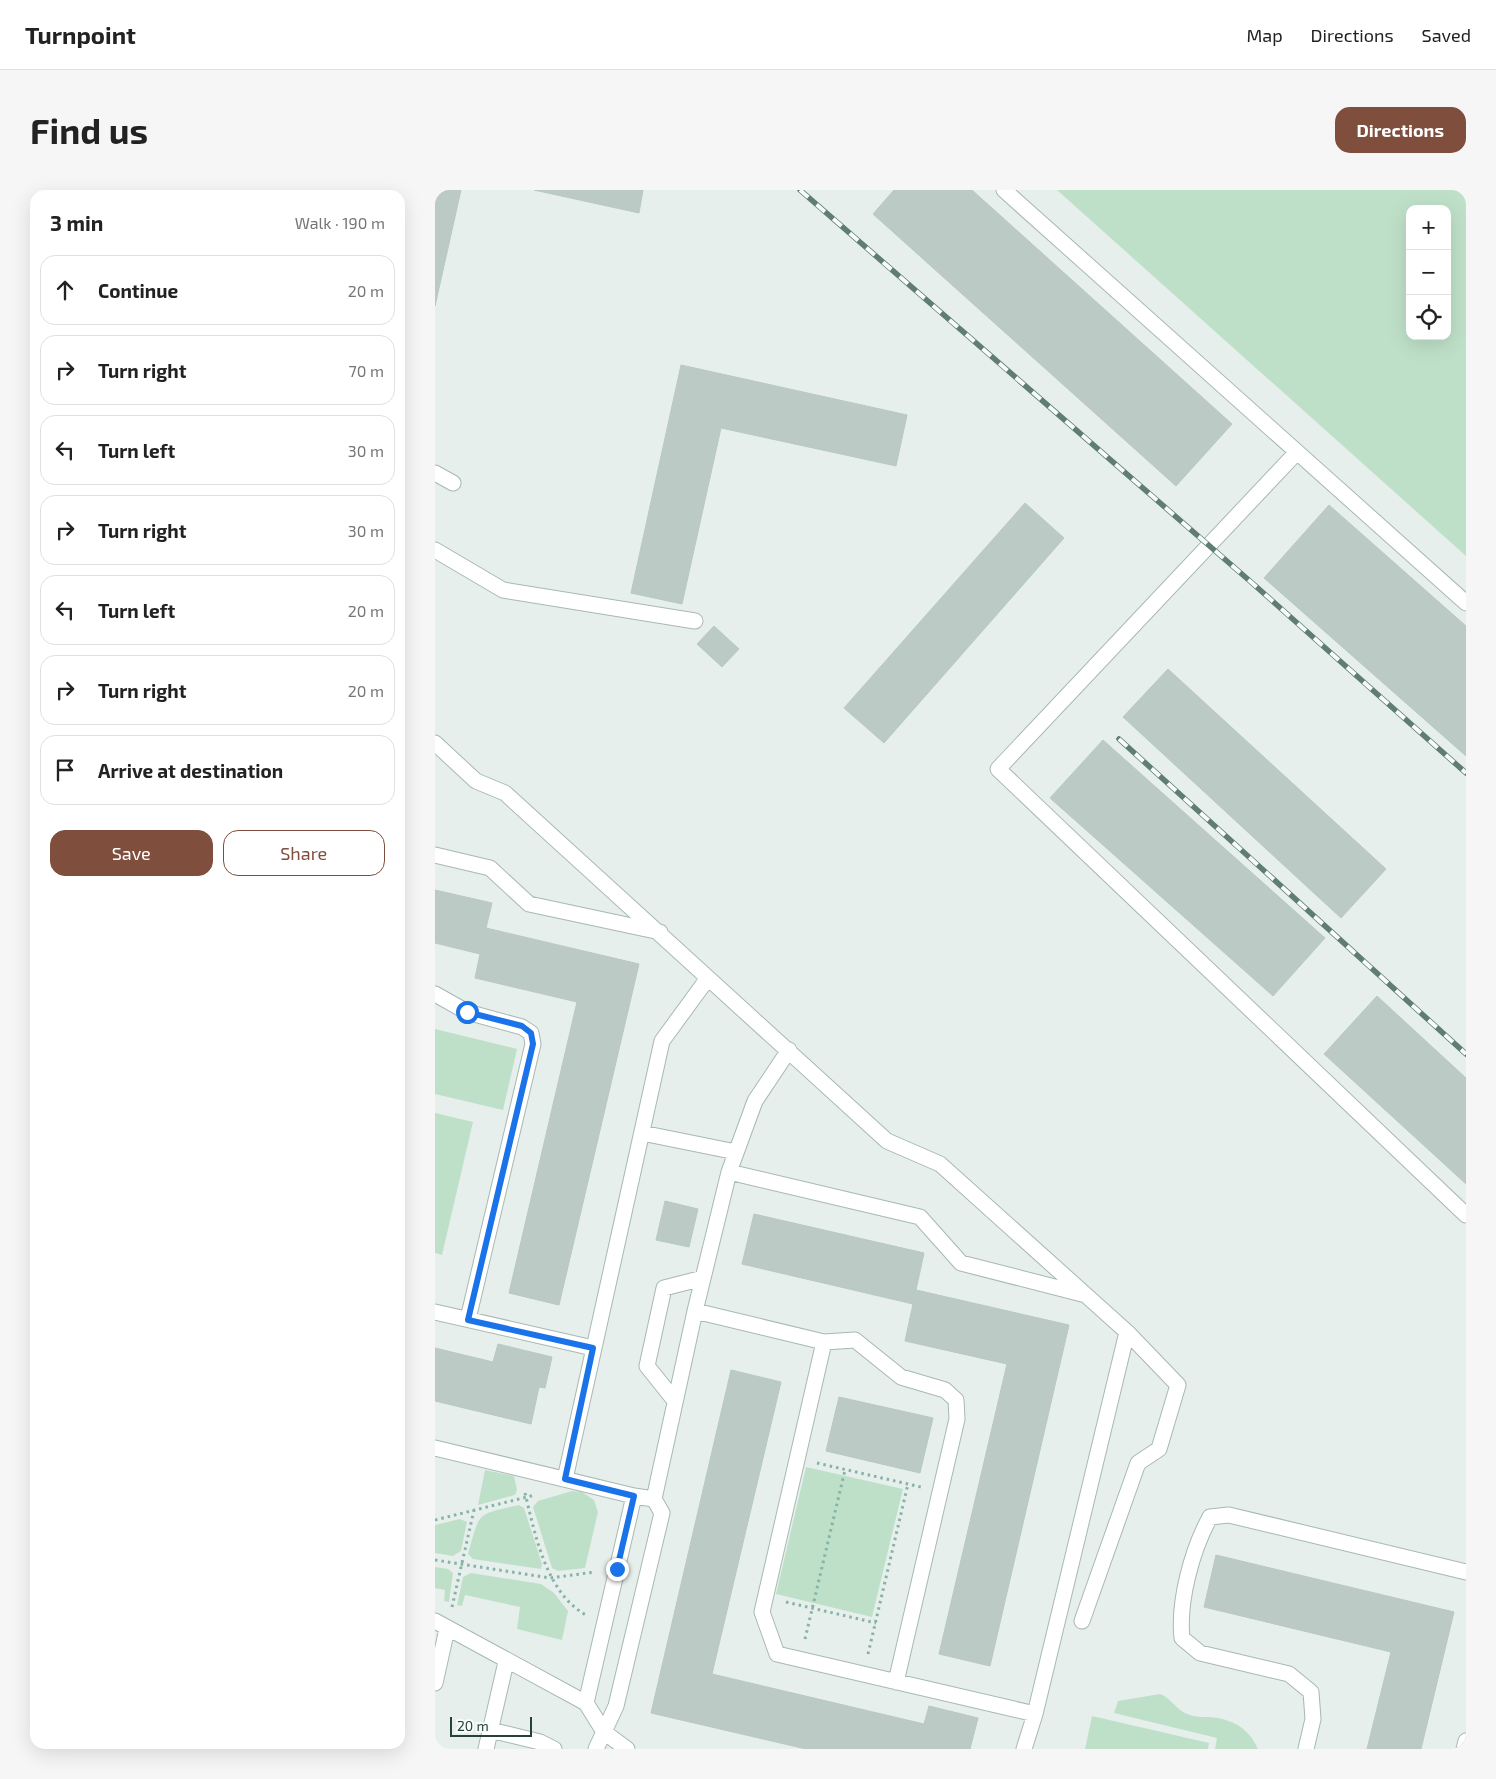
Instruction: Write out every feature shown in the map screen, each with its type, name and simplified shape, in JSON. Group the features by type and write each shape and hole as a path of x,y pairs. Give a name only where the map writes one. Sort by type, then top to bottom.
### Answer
{"lane":[{"path":"1004,190 1466,603"},
{"path":"1297,452 998,769 1466,1215"},
{"path":"435,473 453,483"},
{"path":"435,550 503,590 695,621"},
{"path":"435,743 476,781 505,793 661,932 708,978 887,1141 940,1164 1127,1332 1178,1385 1159,1449 1138,1463 1081,1621"},
{"path":"435,855 490,868 529,904 661,932"},
{"path":"565,1479 662,1041 708,978"},
{"path":"435,994 467,1012 522,1026 531,1033 533,1044 468,1320"},
{"path":"596,1749 616,1706 662,1513 653,1499 695,1311 729,1172 755,1101 789,1050"},
{"path":"642,1133 736,1152"},
{"path":"729,1172 920,1217 961,1262 1085,1295"},
{"path":"675,1401 647,1366 664,1288 703,1278"},
{"path":"695,1311 824,1342 855,1340 901,1377 945,1390 957,1400 957,1419 896,1682"},
{"path":"435,1312 593,1348"},
{"path":"1024,1749 1035,1714 1127,1332"},
{"path":"824,1342 762,1612 777,1654 1035,1714"},
{"path":"435,1448 653,1499"},
{"path":"586,1703 634,1496"},
{"path":"1307,1749 1313,1720 1311,1692 1289,1674 1200,1653 1182,1638 1180,1617 1198,1540 1210,1517 1229,1515 1466,1572"},
{"path":"435,1683 441,1625 506,1662 586,1703 604,1732 627,1749"},
{"path":"486,1749 506,1662"},
{"path":"490,1730 540,1742 554,1749"},
{"path":"1464,1749 1466,1741"}],"path":[{"path":"797,1458 939,1492"},
{"path":"519,1468 550,1578 573,1608 603,1624"},
{"path":"800,1660 845,1470"},
{"path":"864,1674 908,1484"},
{"path":"435,1520 545,1493"},
{"path":"441,1625 462,1565 474,1510"},
{"path":"435,1560 550,1578 617,1569"},
{"path":"766,1597 876,1622"}],"green space":[{"path":"1057,190 1466,190 1466,556"},
{"path":"435,1029 517,1049 503,1110 435,1094"},
{"path":"435,1113 473,1122 442,1255 435,1253"},
{"path":"806,1467 903,1489 872,1617 776,1594"},
{"path":"485,1470 514,1476 517,1490 515,1495 478,1505"},
{"path":"572,1491 582,1492 594,1500 598,1512 585,1568 558,1571 552,1568 533,1507 538,1501"},
{"path":"519,1505 524,1508 542,1564 541,1569 473,1559 468,1554 478,1522 482,1517 495,1511"},
{"path":"460,1519 467,1522 461,1551 453,1556 435,1553 435,1525"},
{"path":"435,1567 448,1569 453,1573 449,1602 444,1601 445,1590 435,1588"},
{"path":"471,1573 541,1584 554,1593 568,1611 562,1640 517,1629 520,1607 465,1595 462,1606 457,1605 463,1577"},
{"path":"1160,1694 1188,1714 1224,1719 1232,1722 1250,1735 1258,1749 1215,1749 1217,1738 1114,1713 1118,1701"},
{"path":"1092,1716 1209,1743 1208,1749 1085,1749"}],"building":[{"path":"435,190 461,190 435,306"},
{"path":"534,190 643,190 639,213"},
{"path":"894,190 972,190 1232,424 1176,486 873,214"},
{"path":"681,365 907,415 896,466 721,428 682,604 631,593"},
{"path":"1025,503 1064,538 884,743 844,708"},
{"path":"1329,505 1466,626 1466,756 1264,578"},
{"path":"714,626 739,649 722,667 697,644"},
{"path":"1168,669 1386,869 1341,918 1123,717"},
{"path":"1103,740 1325,938 1273,996 1050,798"},
{"path":"435,890 492,903 486,928 639,964 559,1305 509,1293 577,1002 475,978 480,954 435,943"},
{"path":"1377,996 1466,1078 1466,1184 1324,1054"},
{"path":"665,1201 698,1209 689,1247 656,1240"},
{"path":"754,1214 924,1253 916,1290 1069,1325 990,1666 939,1654 1007,1364 905,1341 913,1304 742,1264"},
{"path":"498,1344 552,1357 545,1388 539,1387 531,1424 435,1401 435,1348 493,1362"},
{"path":"731,1370 781,1382 712,1674 924,1724 929,1706 978,1718 970,1749 806,1749 651,1713"},
{"path":"839,1397 933,1418 920,1473 826,1451"},
{"path":"1216,1555 1454,1612 1421,1749 1367,1749 1391,1652 1204,1607"}],"railway":[{"path":"800,190 1251,582 1466,773"},
{"path":"1119,739 1466,1054"}],"route":[{"path":"467,1012 522,1026 531,1033 533,1044 468,1320 593,1348 565,1479 634,1496 617,1569"}]}
